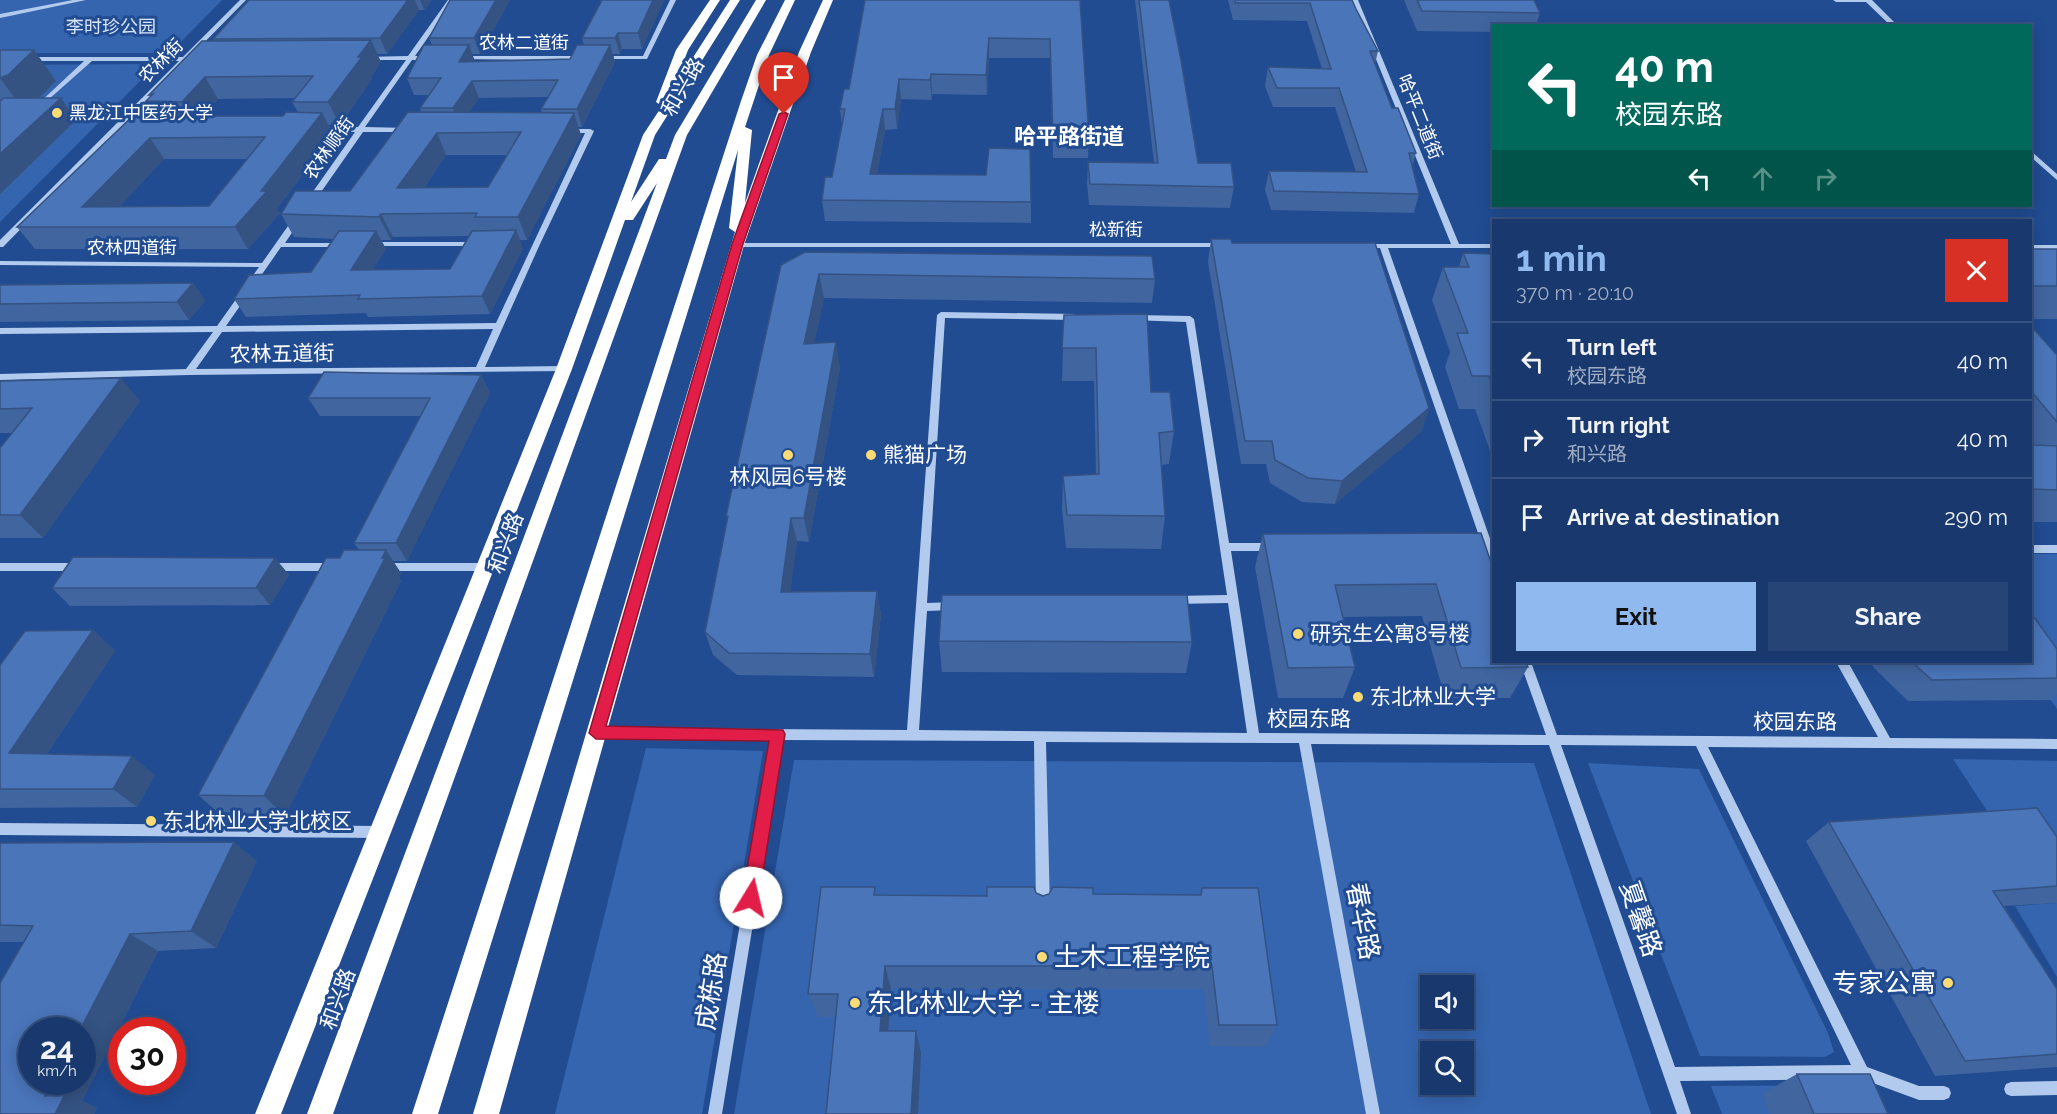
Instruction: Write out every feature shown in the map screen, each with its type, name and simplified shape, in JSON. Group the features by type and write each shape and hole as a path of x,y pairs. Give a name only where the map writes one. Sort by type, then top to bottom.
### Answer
{"highway":[{"name":"和兴路","path":"268,1114 483,567 564,369 682,50 715,0"},
{"name":"和兴路","path":"649,135 735,0"},
{"name":"和兴路","path":"320,1114 681,135 761,0"},
{"path":"426,1114 750,91 763,55 790,0"},
{"path":"486,1114 737,244 805,52 828,0"},
{"path":"732,262 750,91"},
{"path":"611,243 681,135"}],"street":[{"path":"0,16 83,0"},
{"name":"农林街","path":"0,245 243,0"},
{"name":"农林顺街","path":"189,372 451,0"},
{"name":"农林二道街","path":"363,58 645,58 673,0"},
{"name":"哈平二道街","path":"1355,0 1456,246"},
{"path":"1836,0 1868,0 1893,24"},
{"path":"0,59 208,58"},
{"path":"27,112 37,108 90,59"},
{"path":"116,128 127,128"},
{"path":"302,129 418,130"},
{"path":"479,370 590,131 556,131"},
{"path":"2032,154 2057,178"},
{"path":"524,244 536,243"},
{"path":"279,245 349,244"},
{"path":"361,244 489,244"},
{"name":"松新街","path":"737,244 1239,245"},
{"path":"1347,246 1492,246"},
{"path":"1383,246 1491,548 1476,548"},
{"path":"2032,247 2057,247"},
{"name":"农林四道街","path":"0,263 265,265"},
{"path":"913,735 941,315 1083,318"},
{"path":"1119,318 1190,319 1254,738"},
{"path":"0,331 499,326"},
{"name":"农林五道街","path":"0,377 189,372 564,369"},
{"path":"1225,547 1285,547"},
{"path":"2032,549 2057,549"},
{"path":"0,567 94,567"},
{"path":"259,567 342,567"},
{"path":"377,567 483,567"},
{"path":"1161,601 1232,599"},
{"path":"922,607 969,605"},
{"name":"夏馨路","path":"1526,663 1684,1114"},
{"path":"1843,663 1887,743"},
{"name":"校园东路","path":"596,733 2057,744"},
{"name":"成栋路","path":"715,1114 778,734"},
{"path":"1040,736 1043,913"},
{"name":"春华路","path":"1305,738 1373,1114"},
{"path":"1698,741 1862,1072"},
{"path":"0,829 380,832"},
{"path":"1670,1074 1862,1072 1919,1093 1944,1093"},
{"path":"2011,1089 2057,1088"}],"green space":[{"name":"李时珍公园","path":"0,0 222,0 170,53 0,53"},
{"path":"157,64 0,222 0,65"},
{"path":"2032,554 2057,554 2057,709 2025,663 2032,663"},
{"path":"646,748 763,751 702,1114 555,1114"},
{"path":"1953,759 2057,761 2057,899 1999,829"},
{"path":"794,760 1534,763 1651,1114 734,1114"},
{"path":"1588,763 1699,769 1828,1033 1834,1052 1825,1057 1700,1056"},
{"path":"2057,903 2057,977 2015,906"},
{"path":"1837,1085 1770,1114 1722,1114 1711,1086"}],"building":[{"path":"249,0 408,0 380,38 213,39"},
{"path":"450,0 496,0 474,38 429,38"},
{"path":"602,0 653,0 638,33 618,33 615,38 582,38"},
{"path":"865,0 1080,0 1089,137 1053,138 1050,39 989,38 986,75 931,74 930,80 899,79 895,109 883,109 870,174 986,175 989,148 1030,149 1031,202 822,200 825,177 832,177 845,109 840,109 844,89 849,89"},
{"path":"1139,0 1169,0 1198,163 1231,163 1234,187 1090,184 1088,162 1158,163"},
{"path":"1235,0 1352,0 1378,51 1370,51 1392,108 1398,108 1416,153 1409,153 1419,194 1274,191 1269,171 1367,172 1339,88 1277,88 1268,67 1331,69 1310,3 1235,3"},
{"path":"1417,0 1534,0 1540,13 1422,11"},
{"path":"371,40 358,57 362,57 328,102 292,102 313,76 205,77 182,102 146,101 153,94 149,95 202,41"},
{"path":"424,45 469,45 459,62 570,59 577,45 610,45 577,109 541,109 558,80 472,81 453,108 420,108 441,78 407,78"},
{"path":"0,50 34,50 8,75 0,78"},
{"path":"4,98 61,98 0,154 0,101"},
{"path":"138,111 174,111 170,116 283,116 286,112 322,113 261,191 267,191 235,227 17,227","holes":["265,137 209,206 82,207 150,138"]},
{"path":"408,112 574,113 518,217 475,217 477,213 381,214 379,217 281,214 295,191 350,191","holes":["521,132 488,187 397,188 437,133"]},
{"path":"516,230 482,296 358,299 360,295 234,299 249,275 311,272 339,231 376,231 351,270 450,269 472,231"},
{"path":"1211,239 1231,239 1232,243 1375,243 1429,408 1342,481 1308,478 1275,460 1272,441 1245,441"},
{"path":"2032,249 2057,249 2057,286 2032,286"},
{"path":"805,252 1152,256 1155,279 819,274 804,344 836,342 804,518 791,518 781,592 877,591 870,654 729,653 705,632 728,516 726,516 781,265"},
{"path":"1463,253 1492,254 1492,384 1489,376 1472,376 1457,333 1468,333 1443,267 1469,267"},
{"path":"193,283 177,302 0,304 0,285"},
{"path":"1147,314 1151,392 1170,392 1174,431 1159,433 1165,516 1067,515 1063,476 1099,474 1096,348 1062,348 1064,315"},
{"path":"2032,327 2057,355 2057,422 2032,392"},
{"path":"324,372 481,375 396,543 354,543 430,398 308,398"},
{"path":"121,378 20,515 0,515 0,448 32,408 0,409 0,381"},
{"path":"2032,445 2057,446 2057,490 2032,489"},
{"path":"1481,533 1492,565 1492,663 1526,663 1528,667 1461,668 1436,584 1335,585 1355,667 1288,668 1263,534"},
{"path":"344,550 386,550 382,558 385,558 264,796 198,795 326,558 340,558"},
{"path":"73,557 275,558 256,588 52,588"},
{"path":"942,595 1187,595 1192,642 939,641"},
{"path":"2032,614 2057,649 2057,678 1932,680 1913,663 2032,663"},
{"path":"93,630 9,753 132,756 113,789 0,789 0,665 25,631"},
{"name":"专家公寓","path":"2037,808 2057,837 2057,886 1993,891 2057,989 2057,1054 1965,1061 1829,822"},
{"path":"234,842 191,931 130,934 87,1017 18,1017 18,1095 64,1095 55,1114 0,1114 0,983 33,926 0,925 0,843"},
{"name":"东北林业大学 - 主楼","path":"821,887 875,887 874,895 987,896 987,887 1034,887 1036,893 1043,896 1049,894 1053,887 1093,888 1093,894 1201,895 1202,888 1258,888 1277,1025 1219,1025 1212,966 885,966 880,1031 916,1031 911,1114 826,1114 838,994 808,994"},
{"path":"1797,1074 1870,1074 1888,1114 1814,1114"}],"place":[{"name":"黑龙江中医药大学","path":"57,113"},
{"name":"林风园6号楼","path":"788,455"},
{"name":"熊猫广场","path":"871,455"},
{"name":"研究生公寓8号楼","path":"1298,634"},
{"name":"东北林业大学","path":"1358,697"},
{"name":"东北林业大学北校区","path":"151,821"},
{"name":"土木工程学院","path":"1042,957"},
{"name":"专家公寓","path":"1948,983"},
{"name":"东北林业大学 - 主楼","path":"855,1003"}],"district":[{"name":"哈平路街道","path":"1069,136"}],"route":[{"path":"751,898 778,734 596,733 737,244 784,114"}]}
